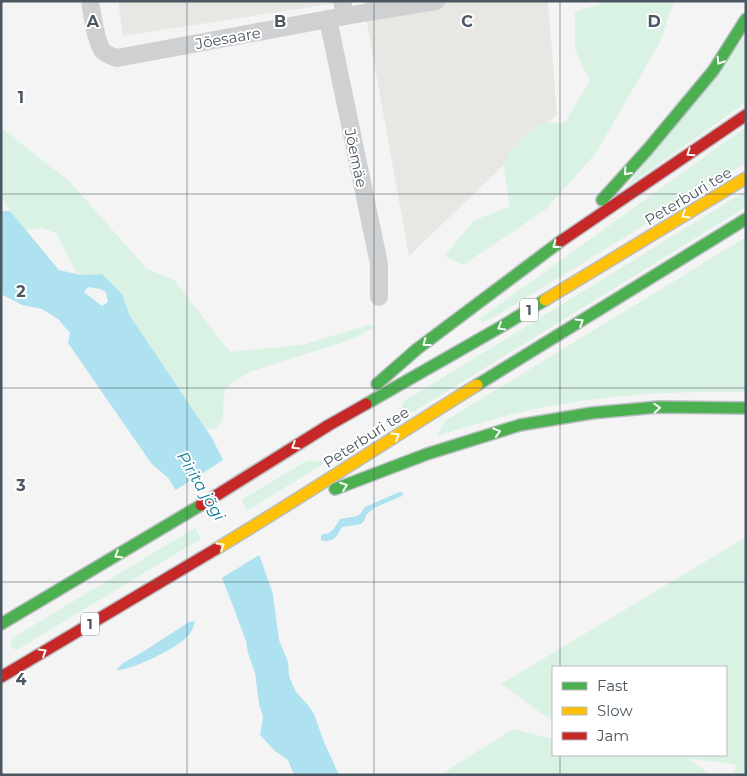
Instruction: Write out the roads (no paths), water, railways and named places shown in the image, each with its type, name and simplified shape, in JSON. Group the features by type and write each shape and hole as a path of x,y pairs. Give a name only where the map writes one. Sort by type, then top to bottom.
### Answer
{"highway":[{"path":"572,233 648,149 713,71 746,20"},
{"path":"329,426 417,350 572,233 746,115"},
{"name":"Peterburi tee","path":"1,624 160,530 329,426 504,326 746,178"},
{"name":"Peterburi tee","path":"1,678 282,509 398,434 746,219"},
{"path":"282,509 427,454 520,425 592,413 658,407 746,408"}],"street":[{"name":"Jõesaare","path":"90,1 102,50 107,55 117,58 338,12 436,1"},
{"name":"Jõemäe","path":"338,12 379,264 379,297"}],"water":[{"name":"Pirita jõgi","path":"1,211 10,211 59,270 81,275 102,274 122,294 130,316 212,438 222,458 241,503 273,594 279,640 288,662 289,676 296,692 314,714 339,775 294,775 288,760 275,751 260,735 263,717 259,704 255,673 246,641 218,568 197,526 169,479 151,463 68,343 70,333 58,319 42,309 22,305 1,294","holes":["88,287 106,292 108,302 102,306 84,292"]},
{"path":"400,492 403,493 402,496 374,508 366,515 361,524 342,527 332,540 321,540 321,536 331,531 340,519 357,516 365,507"},
{"path":"195,621 189,635 176,646 144,662 117,670 123,663 189,622"}]}
